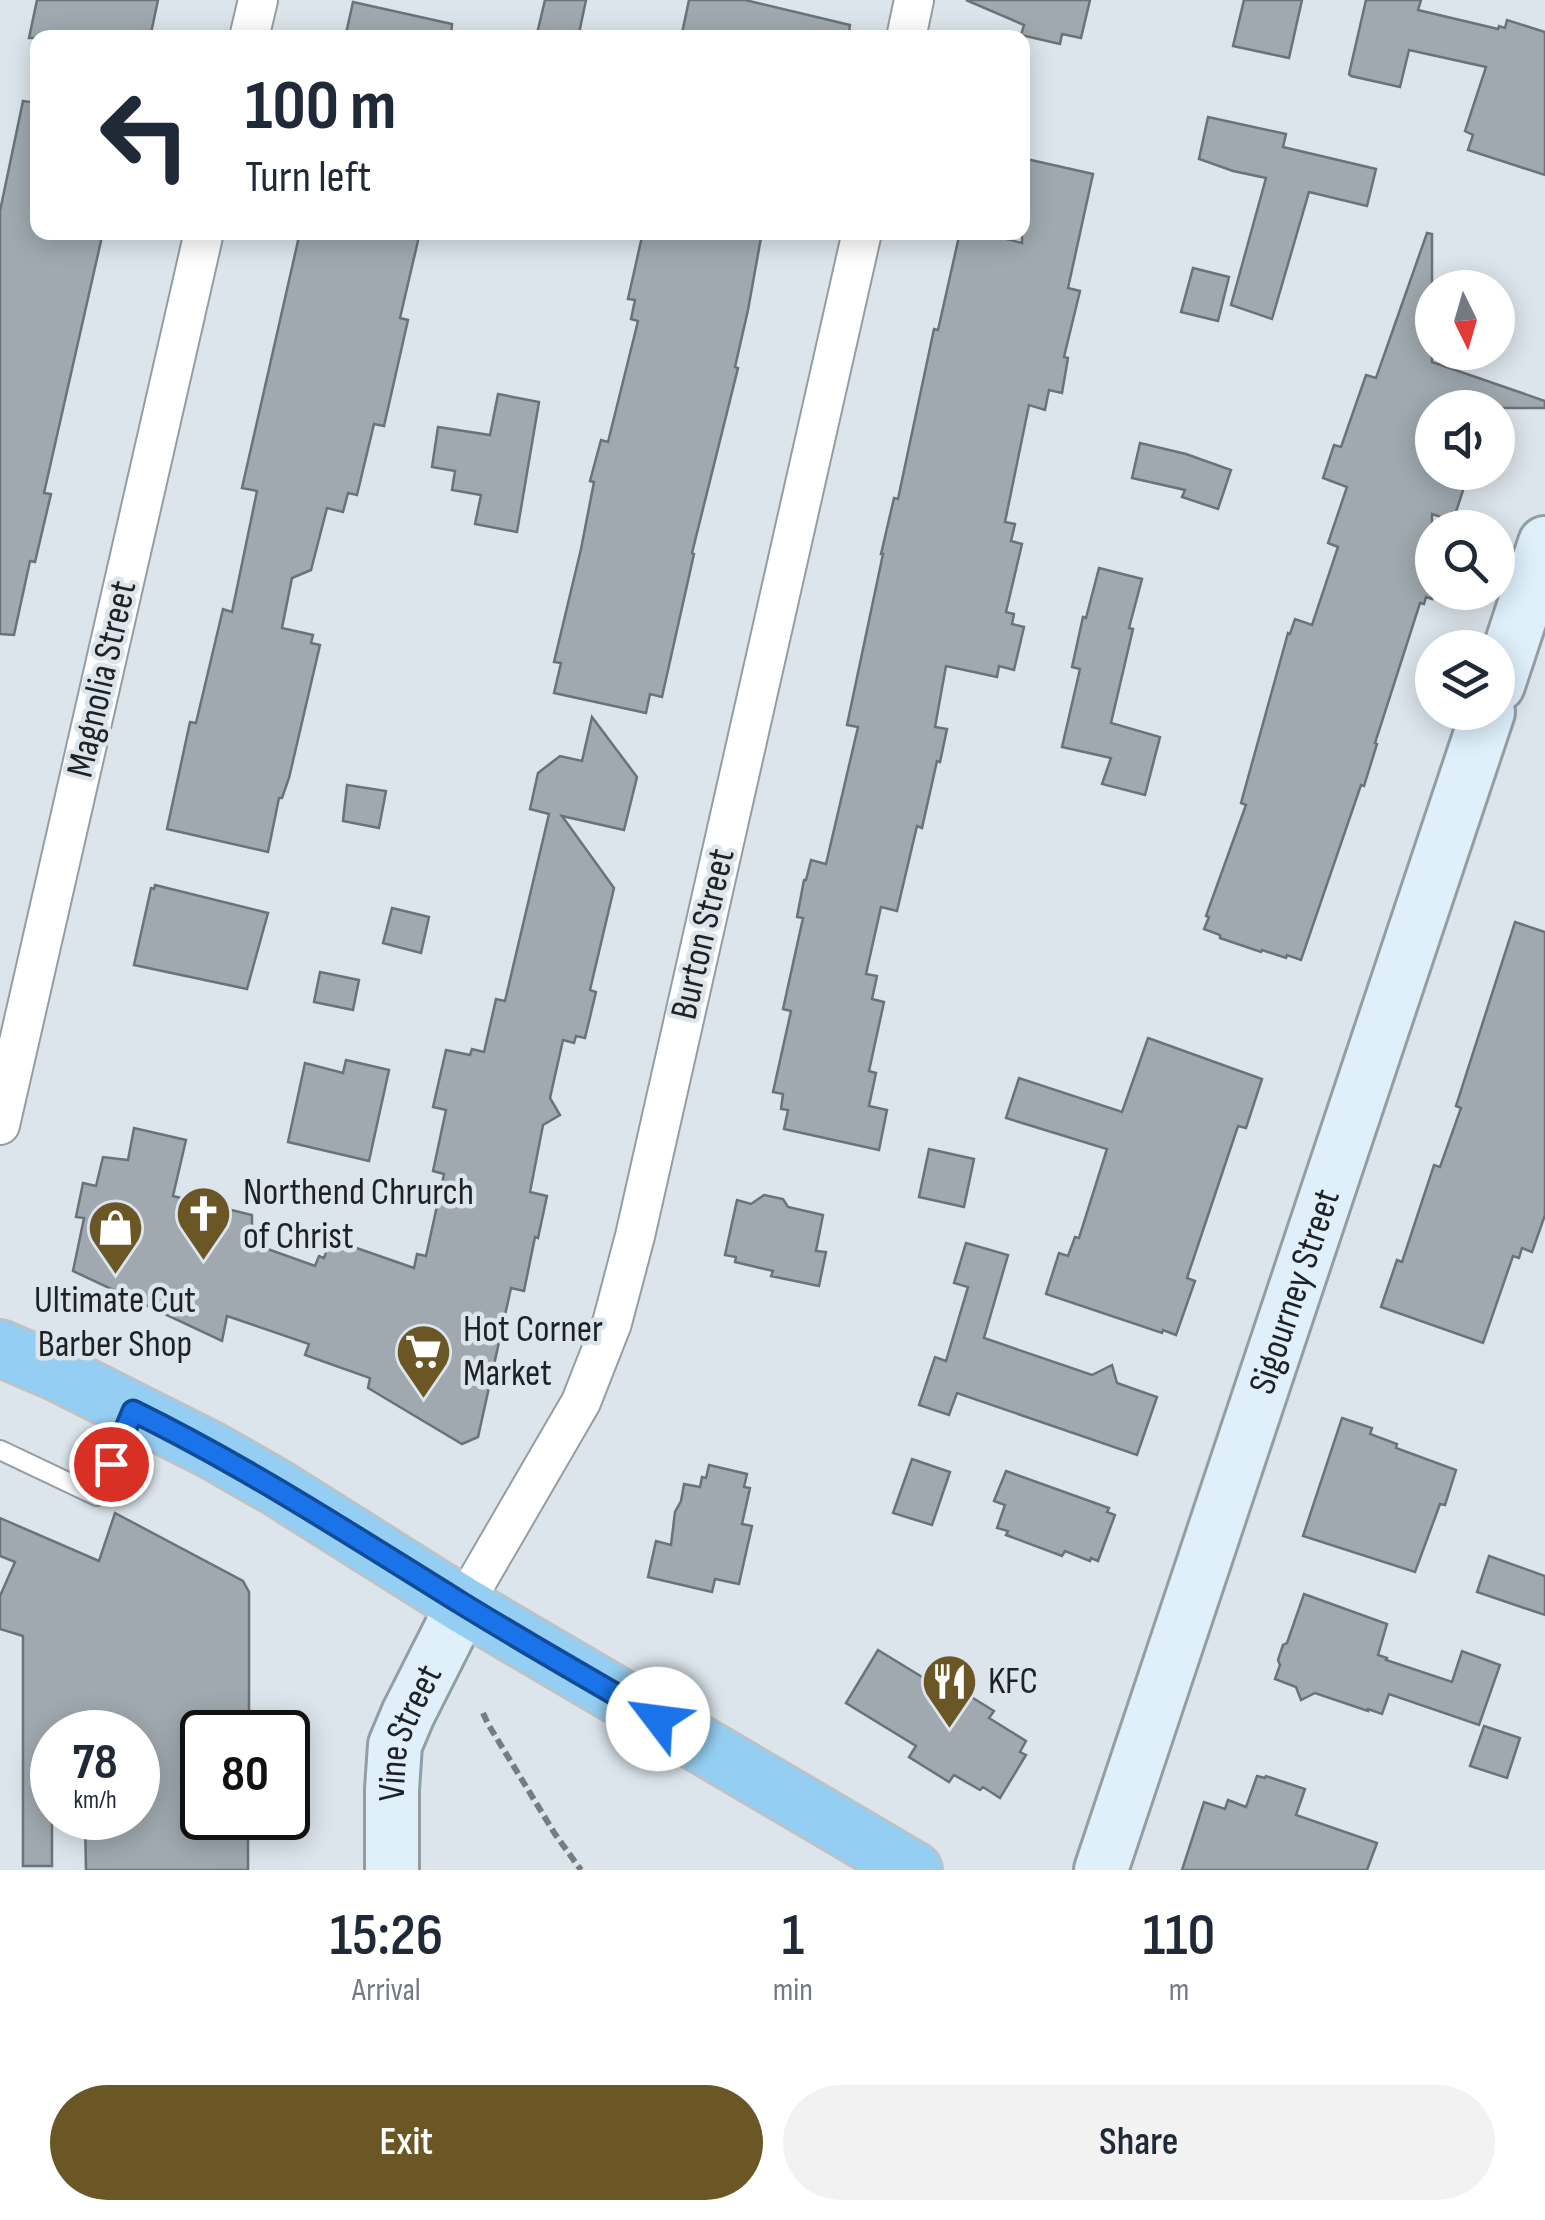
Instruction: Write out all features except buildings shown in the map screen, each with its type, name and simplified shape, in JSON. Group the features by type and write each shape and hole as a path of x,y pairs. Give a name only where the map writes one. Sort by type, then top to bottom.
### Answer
{"highway":[{"path":"0,1348 211,1450 276,1487 464,1604 914,1870"}],"main road":[{"path":"1515,634 1545,543"},
{"name":"Sigourney Street","path":"1100,1870 1482,730"},
{"name":"Vine Street","path":"392,1870 395,1745 464,1604"}],"street":[{"path":"251,30 258,0"},
{"path":"908,30 914,0"},
{"name":"Magnolia Street","path":"0,1124 202,240"},
{"name":"Burton Street","path":"464,1604 582,1402 612,1323 860,240"}],"lane":[{"path":"0,1450 97,1496 133,1411"}],"path":[{"path":"484,1713 555,1834 581,1870"}],"place":[{"name":"Northend Chrurch of Christ","path":"204,1263"},
{"name":"Ultimate Cut Barber Shop","path":"115,1276"},
{"name":"Hot Corner Market","path":"424,1400"},
{"name":"KFC","path":"949,1730"}],"route":[{"path":"111,1464 133,1411 276,1487 658,1719"}]}
